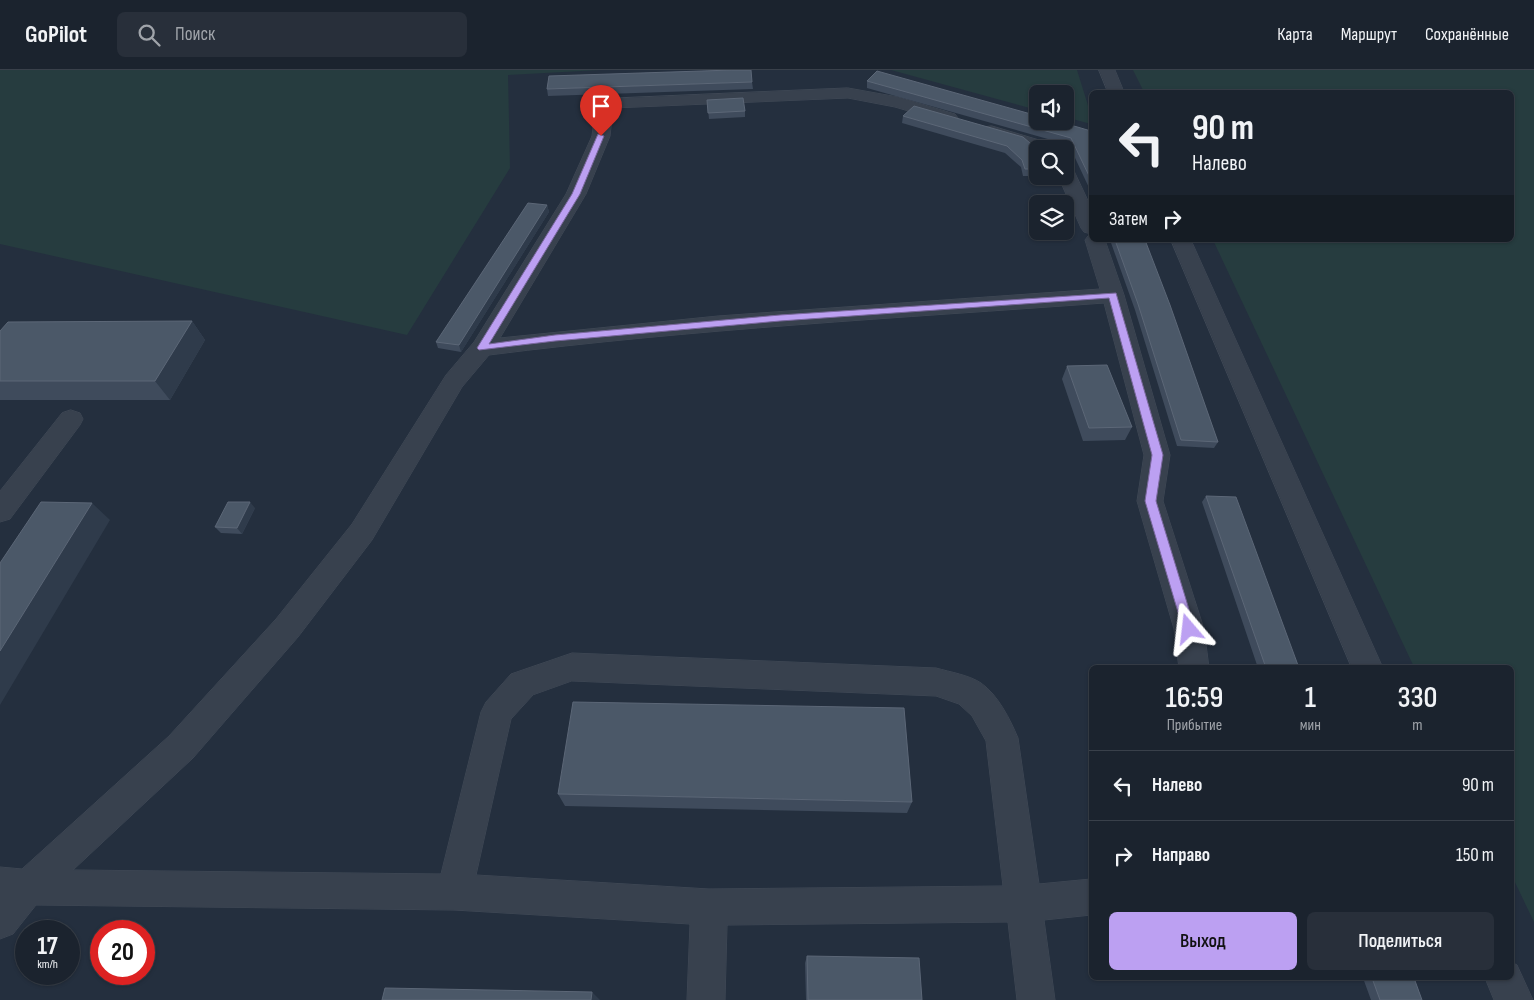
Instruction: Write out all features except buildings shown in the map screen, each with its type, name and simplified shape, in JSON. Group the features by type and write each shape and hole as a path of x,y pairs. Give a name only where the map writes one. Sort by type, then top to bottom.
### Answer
{"street":[{"path":"1106,70 1115,90"},
{"path":"0,921 14,886 182,747 287,628 362,532 454,381 482,348 576,194 601,136 605,103 848,93 898,102 1029,143"},
{"path":"1071,185 1089,224"},
{"path":"1096,242 1113,295 1157,455 1150,501 1189,629 1194,665"},
{"path":"1182,242 1367,665"},
{"path":"482,348 555,338 780,318 1113,295"},
{"path":"0,512 71,419"},
{"path":"454,892 497,712 522,684 572,667 936,682 969,694 983,706 1002,738 1036,1000"},
{"path":"14,886 454,892 709,907 1024,904 1089,897"},
{"path":"706,1000 709,907"},
{"path":"1505,980 1514,1000"}],"green space":[{"path":"0,70 600,70 508,75 510,168 407,335 0,244"},
{"path":"891,70 1077,70 1089,109 1089,123 1074,119 1074,85 1029,85 1029,108"},
{"path":"1133,70 1534,70 1534,922 1514,880 1514,665 1413,665 1214,242 1514,242 1514,90 1143,90"}],"route":[{"path":"601,136 576,194 482,348 555,338 780,318 1113,295 1157,455 1150,501 1189,629"}]}
